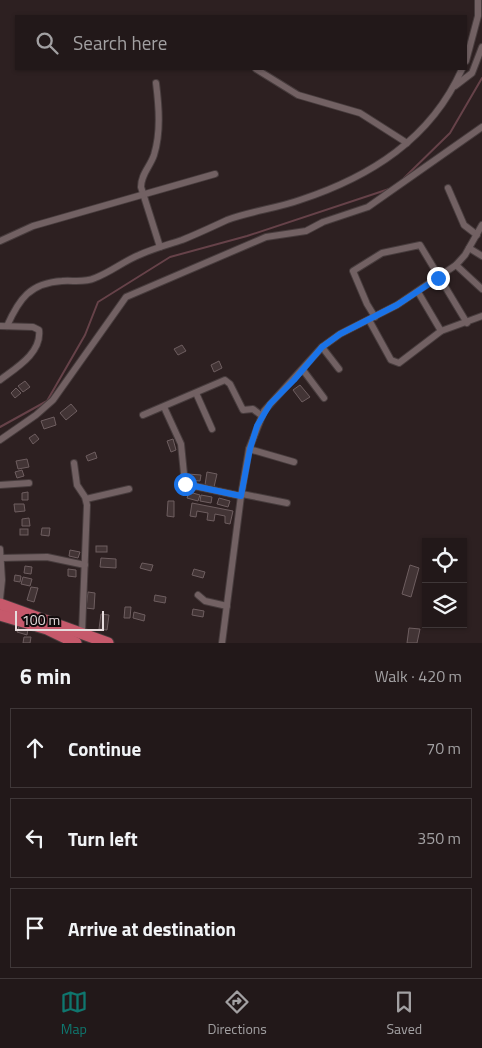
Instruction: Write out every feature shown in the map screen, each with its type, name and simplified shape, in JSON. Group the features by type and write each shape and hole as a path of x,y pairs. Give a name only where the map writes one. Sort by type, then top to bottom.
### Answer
{"highway":[{"path":"0,604 82,632 108,643"},
{"path":"0,615 47,630 76,643"}],"street":[{"path":"467,57 478,16 478,0"},
{"path":"0,380 29,356 40,337 39,330 33,327 4,326 18,302 26,294 42,285 96,278 138,255 228,220 299,201 348,183 379,165 408,143 455,86 472,73 482,47"},
{"path":"258,70 298,95 360,112 408,143"},
{"path":"455,86 462,70"},
{"path":"156,83 159,106 158,136 154,155 140,180 142,195 160,247"},
{"path":"0,440 36,415 53,400 126,297 266,237 306,231 323,222 368,206 482,127"},
{"path":"0,241 33,226 215,174"},
{"path":"448,188 464,225 477,235"},
{"path":"222,643 241,495 250,449 262,416 270,404 322,347 340,334 418,292 456,265 469,248 482,225"},
{"path":"467,323 438,278 420,245 389,251 352,271 394,363 399,363 440,331 467,323 482,316"},
{"path":"469,248 482,256"},
{"path":"456,265 482,289"},
{"path":"418,292 440,331"},
{"path":"322,347 339,369"},
{"path":"303,370 324,398"},
{"path":"143,414 164,407 225,380 228,381 243,410 253,409 262,416"},
{"path":"196,393 212,429"},
{"path":"164,407 181,444 182,476 185,484 288,504"},
{"path":"250,449 294,462"},
{"path":"74,463 77,485 86,499 82,632"},
{"path":"0,486 29,483"},
{"path":"86,499 129,489"},
{"path":"0,549 0,599"},
{"path":"1,558 47,557 85,565"},
{"path":"198,595 205,601 227,606"}],"building":[{"path":"182,345 186,351 178,355 174,349"},
{"path":"219,361 222,368 214,372 211,365"},
{"path":"25,381 30,387 23,392 18,386"},
{"path":"300,385 310,397 302,402 293,390"},
{"path":"16,388 21,393 15,398 11,393"},
{"path":"71,404 77,411 66,420 60,413"},
{"path":"54,417 56,425 44,429 41,421"},
{"path":"35,434 39,439 33,444 29,438"},
{"path":"173,439 176,450 171,452 167,441"},
{"path":"95,452 97,458 88,461 86,456"},
{"path":"27,459 29,467 18,469 16,461"},
{"path":"22,470 24,476 17,478 15,472"},
{"path":"207,472 217,474 214,487 205,485"},
{"path":"188,474 201,475 200,481 187,480"},
{"path":"28,492 28,500 22,500 22,493"},
{"path":"189,492 200,495 198,501 187,498"},
{"path":"201,495 212,497 211,503 200,501"},
{"path":"219,498 230,501 228,507 217,504"},
{"path":"168,501 174,501 174,517 167,516"},
{"path":"192,503 233,511 230,524 225,523 225,516 215,514 214,521 207,520 208,513 197,511 196,517 190,516"},
{"path":"14,504 24,504 25,511 15,512"},
{"path":"29,518 30,526 22,526 22,519"},
{"path":"42,528 50,528 49,536 41,535"},
{"path":"20,529 28,529 28,535 20,535"},
{"path":"96,546 107,546 107,552 96,552"},
{"path":"70,550 80,552 78,558 69,556"},
{"path":"101,558 116,559 116,568 100,567"},
{"path":"142,563 153,565 151,571 140,568"},
{"path":"410,565 419,568 411,597 402,594"},
{"path":"25,566 32,567 31,574 24,573"},
{"path":"68,569 76,570 76,577 68,576"},
{"path":"194,569 205,572 203,578 192,575"},
{"path":"15,575 21,576 20,582 14,581"},
{"path":"23,577 32,579 30,586 21,584"},
{"path":"31,587 38,588 34,602 27,600"},
{"path":"88,592 95,593 94,609 86,608"},
{"path":"155,595 166,597 165,603 154,601"},
{"path":"125,607 131,607 130,618 124,618"},
{"path":"193,609 204,611 203,617 192,615"},
{"path":"134,612 145,615 144,621 133,618"},
{"path":"101,614 109,615 107,630 99,629"},
{"path":"19,626 28,629 27,635 17,632"},
{"path":"409,628 420,629 417,643 407,643"},
{"path":"24,637 31,637 30,643 23,643"}],"waterway":[{"path":"404,178 450,133 482,78"},
{"path":"0,427 47,401 85,335 98,302 170,257 247,236 389,189"}],"route":[{"path":"185,484 241,496 250,449 257,426 264,411 270,404 294,380 322,347 340,334 397,305 438,278"}]}
